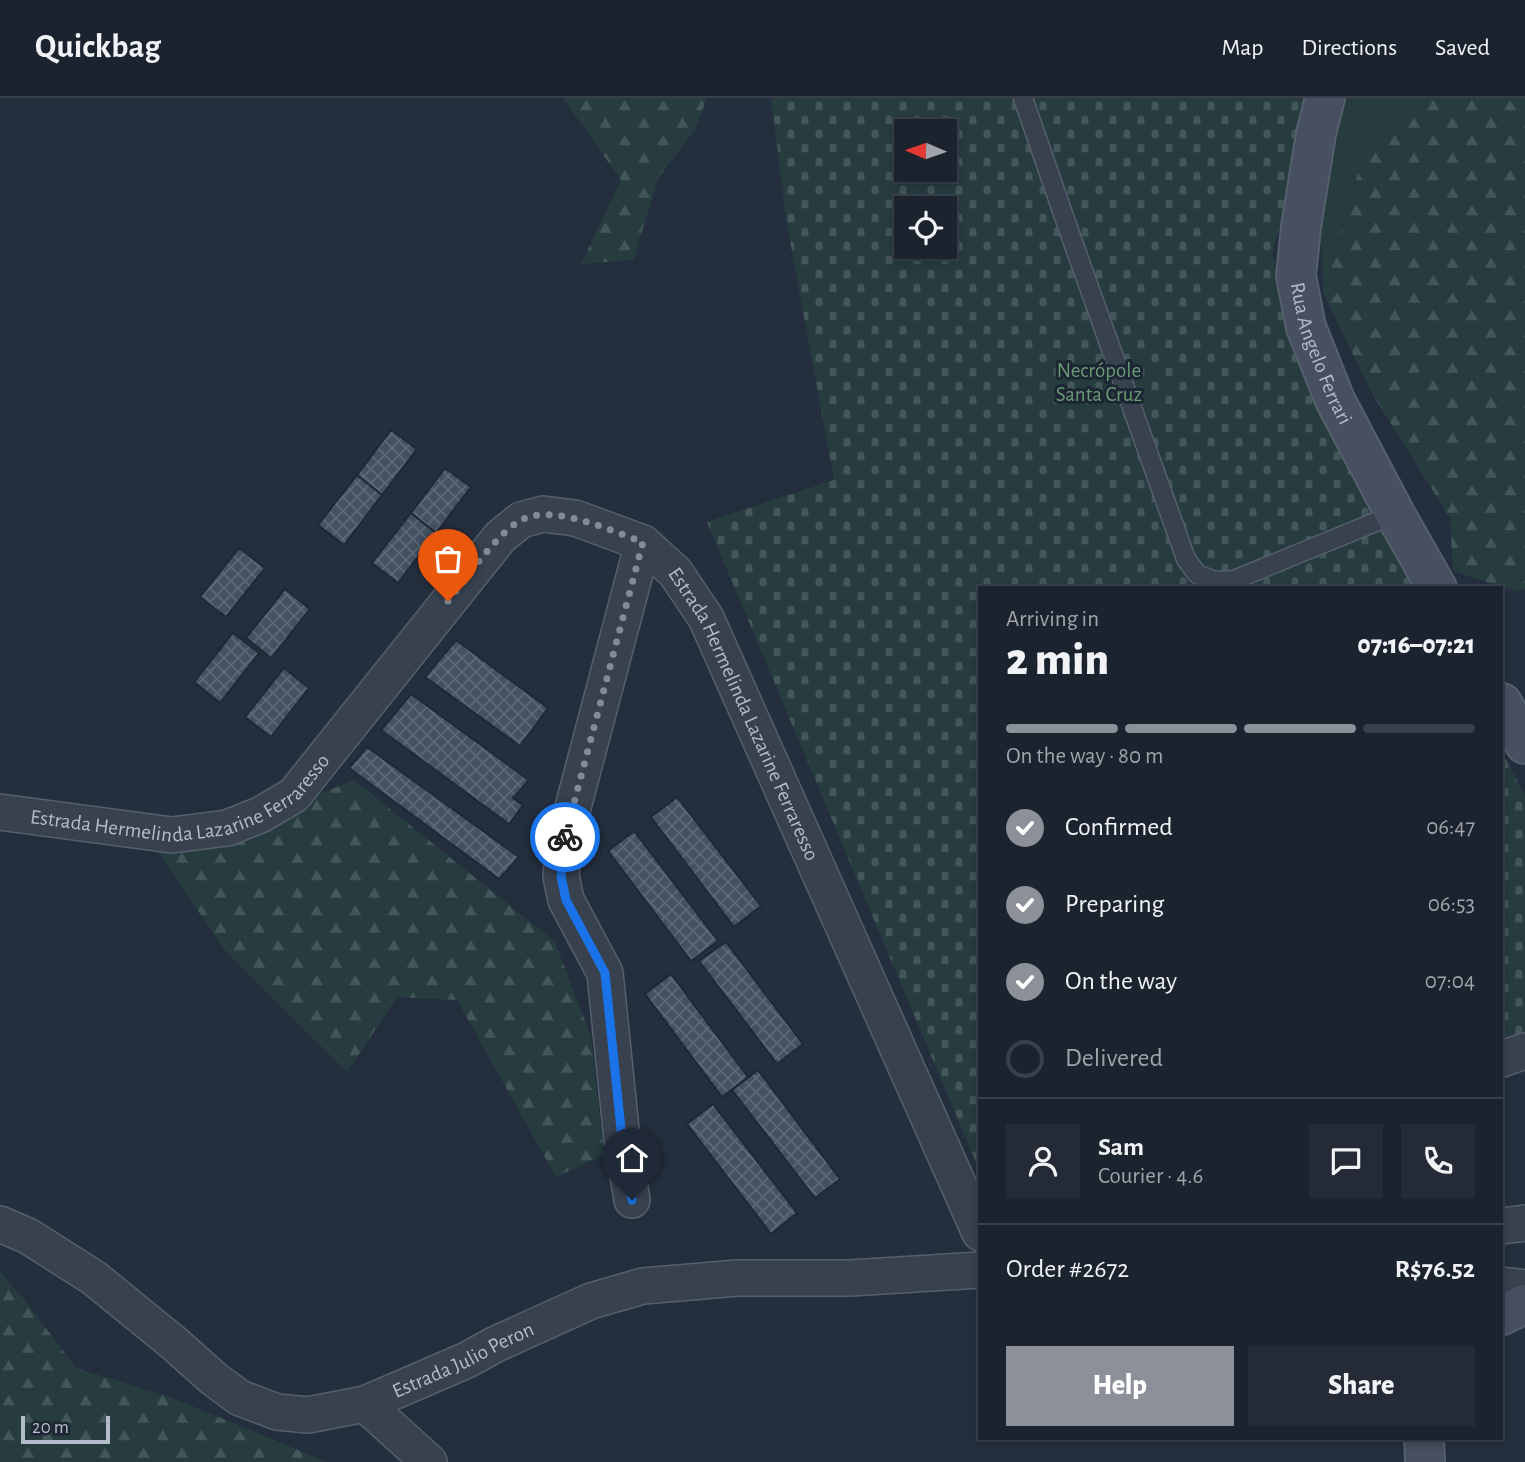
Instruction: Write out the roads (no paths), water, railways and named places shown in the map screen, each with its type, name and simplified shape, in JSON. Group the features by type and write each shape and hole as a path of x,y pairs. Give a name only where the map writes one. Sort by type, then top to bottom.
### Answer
{"street":[{"name":"Rua Angelo Ferrari","path":"1325,98 1316,134 1296,276 1306,327 1335,400 1436,586"},
{"name":"Estrada Hermelinda Lazarine Ferraresso","path":"0,812 172,835 227,828 260,815 293,795 500,537 521,520 543,514 575,519 643,542 675,572 706,618 978,1229"},
{"path":"632,1200 622,1139 605,973 566,900 561,876 564,841 643,542"},
{"path":"1503,705 1525,744"},
{"path":"1503,1059 1525,1051"},
{"path":"1503,1226 1525,1223"},
{"name":"Estrada Julio Peron","path":"0,1224 28,1236 94,1278 240,1398 277,1412 308,1415 365,1404 467,1360 591,1301 643,1286 738,1278 850,1278 978,1270"},
{"path":"1503,1285 1525,1288"},
{"path":"1503,1315 1525,1304"},
{"path":"365,1404 429,1462"},
{"path":"1424,1440 1425,1462"}],"lane":[{"path":"1023,98 1186,559 1197,574 1215,582 1234,580 1395,514"}],"park label":[{"name":"Necrópole Santa Cruz","path":"1099,382"}]}
